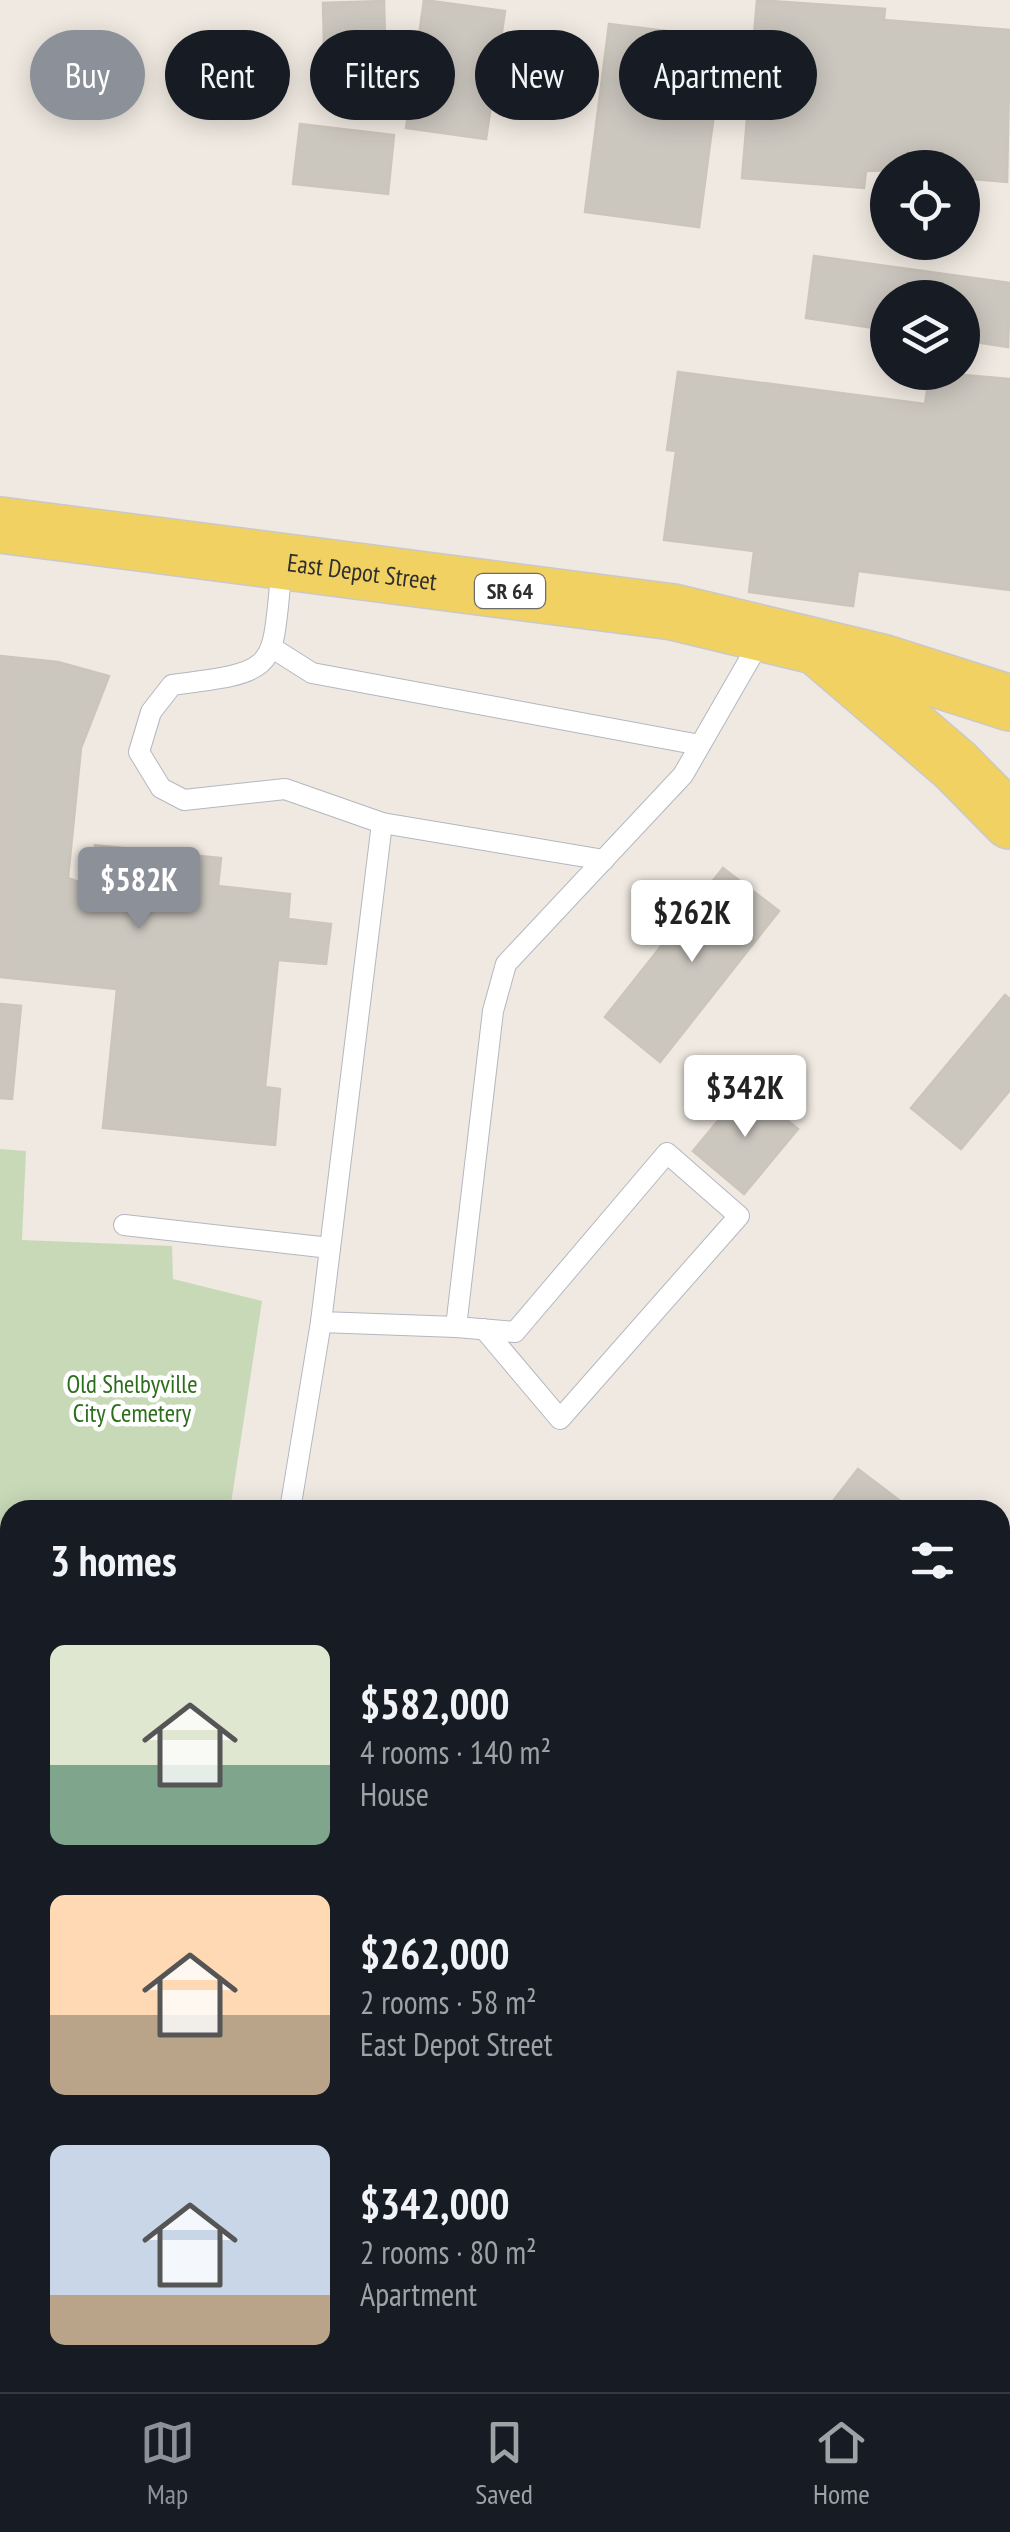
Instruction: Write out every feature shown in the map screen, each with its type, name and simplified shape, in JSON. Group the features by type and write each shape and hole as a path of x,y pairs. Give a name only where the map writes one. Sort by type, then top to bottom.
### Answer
{"main road":[{"name":"East Depot Street","path":"0,525 673,612 885,662 1010,704"},
{"path":"817,647 954,765 1010,821"}],"lane":[{"path":"282,561 274,649 248,676 172,685 151,712 138,752 161,788 184,800 285,789 382,823 604,860"},
{"path":"456,1326 493,1010 506,964 683,776 764,634"},
{"path":"274,649 312,674 700,745"},
{"path":"292,1500 321,1322 382,823"},
{"path":"321,1322 456,1326 516,1332 667,1152 740,1216 560,1419 484,1329"},
{"path":"124,1225 330,1248"}],"green space":[{"name":"Old Shelbyville City Cemetery","path":"0,1149 26,1151 22,1240 172,1246 173,1279 262,1301 232,1500 0,1500"}],"building":[{"path":"424,0 505,11 502,30 475,30 475,120 489,120 486,139 406,128 407,120 455,120 455,30 420,30"},
{"path":"757,0 885,9 884,20 1010,30 1007,182 980,180 980,150 870,150 870,171 866,171 864,188 742,178 747,120 817,120 817,30 754,30"},
{"path":"384,1 385,30 324,30 323,3"},
{"path":"609,24 658,30 619,30 619,120 713,120 699,227 585,212"},
{"path":"300,124 394,135 388,194 293,184"},
{"path":"814,256 1010,283 1008,347 980,343 980,280 870,280 870,327 806,318"},
{"path":"678,372 925,404 927,390 980,390 980,376 1010,379 1010,590 858,571 853,606 749,592 754,551 664,540 676,451 667,450"},
{"path":"0,656 58,662 109,676 81,748 68,878 91,887 95,845 221,858 218,886 290,894 288,919 331,924 326,964 278,960 265,1087 280,1089 275,1145 103,1128 117,989 0,977"},
{"path":"723,868 779,911 660,1062 605,1017"},
{"path":"1005,995 1010,999 1010,1090 961,1149 911,1108"},
{"path":"0,1004 21,1006 12,1099 0,1098"},
{"path":"746,1087 798,1129 744,1194 693,1151"},
{"path":"858,1469 899,1500 834,1500"}]}
